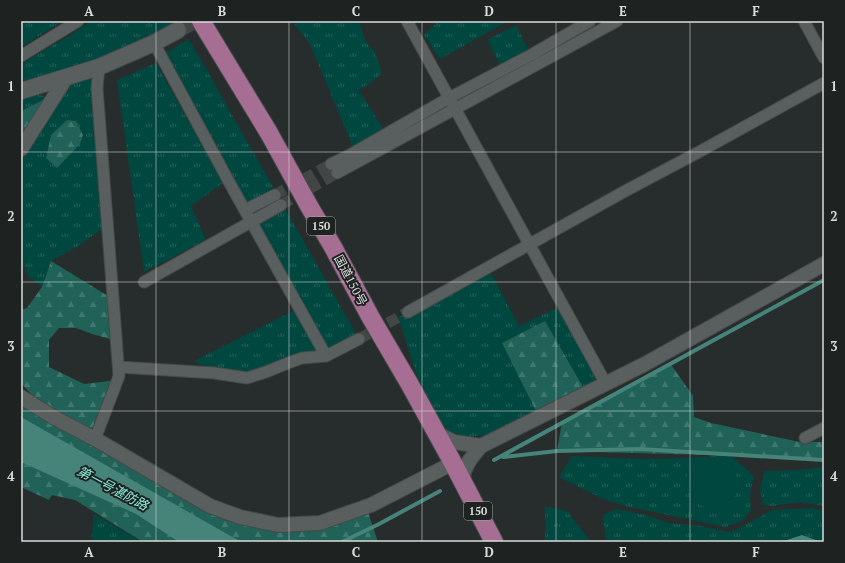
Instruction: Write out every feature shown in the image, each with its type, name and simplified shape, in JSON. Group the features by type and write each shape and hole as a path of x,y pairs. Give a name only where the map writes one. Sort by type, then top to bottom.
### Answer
{"highway":[{"name":"国道150号","path":"201,21 269,133 371,318 409,383 494,542"}],"main road":[{"path":"21,91 99,67 154,43 178,30"}],"street":[{"path":"21,56 78,21"},
{"path":"407,21 606,384"},
{"path":"590,21 531,55 449,98 348,156 334,169 455,109 617,21"},
{"path":"804,21 824,58"},
{"path":"154,43 326,356"},
{"path":"95,439 119,376 97,88 99,67"},
{"path":"21,149 66,78"},
{"path":"408,312 627,190 824,83"},
{"path":"144,282 251,222 278,200 245,210"},
{"path":"462,480 464,469 481,446 645,364 824,264"},
{"path":"119,367 214,373 246,378 302,358 326,356 359,339"},
{"path":"21,397 54,418 95,439 210,506 240,516 278,524 320,523 371,505 453,463"},
{"path":"805,438 824,428"},
{"path":"436,433 454,442 481,446"}],"green space":[{"path":"21,21 63,21 21,47"},
{"path":"90,21 181,22 110,55 21,82 21,64 72,34"},
{"path":"292,21 359,21 366,42 375,52 382,73 372,82 359,90 386,134 355,152 310,44"},
{"path":"438,21 508,21 440,59 424,35"},
{"path":"516,25 531,55 502,69 487,40"},
{"path":"189,39 359,339 247,378 225,375 194,361 299,308 165,53"},
{"path":"156,63 223,183 191,206 206,240 144,272 117,80"},
{"path":"98,73 108,225 78,246 51,261 42,287 28,276 21,260 21,149 62,85"},
{"path":"35,94 49,97 21,111 21,98"},
{"path":"45,99 21,138 21,111"},
{"path":"67,120 76,121 83,135 80,144 57,168 46,158 51,135"},
{"path":"51,261 113,299 117,341 76,328 59,328 49,340 49,367 84,384 118,380 97,433 237,518 287,524 366,506 378,542 143,542 75,500 52,495 49,500 21,487 21,398 47,412 21,383 21,310 27,308 42,287"},
{"path":"488,267 519,326 563,305 604,380 583,387 545,321 536,411 489,435 465,437 445,429 417,376 398,317 422,310"},
{"path":"545,321 583,387 536,411 502,343"},
{"path":"670,363 693,396 694,417 711,423 800,442 824,442 824,458 557,451 562,422"},
{"path":"730,455 754,476 750,492 751,511 742,521 725,527 625,506 601,498 559,477 572,456 643,459"},
{"path":"712,459 729,465 736,472 738,488 731,505 722,510 711,509 693,502 685,479 695,464"},
{"path":"824,467 824,506 800,502 772,506 763,505 760,489 765,471"},
{"path":"545,506 567,511 591,542 545,542"},
{"path":"812,508 824,511 824,542 606,542 603,515 616,509 646,515 668,523 695,525 731,532 773,510"},
{"path":"94,514 142,542 91,542"}],"water":[{"name":"第一号湛防路","path":"21,417 242,542 179,542 136,514 21,462"},
{"path":"802,535 821,542 783,542 784,541"}],"waterway":[{"path":"494,460 824,280"},
{"path":"503,457 557,451 640,449 824,460"},
{"path":"342,542 440,491"}],"tunnel":[{"path":"178,30 194,21"},
{"path":"275,195 331,164"},
{"path":"281,205 337,173"},
{"path":"359,339 408,312"}]}
